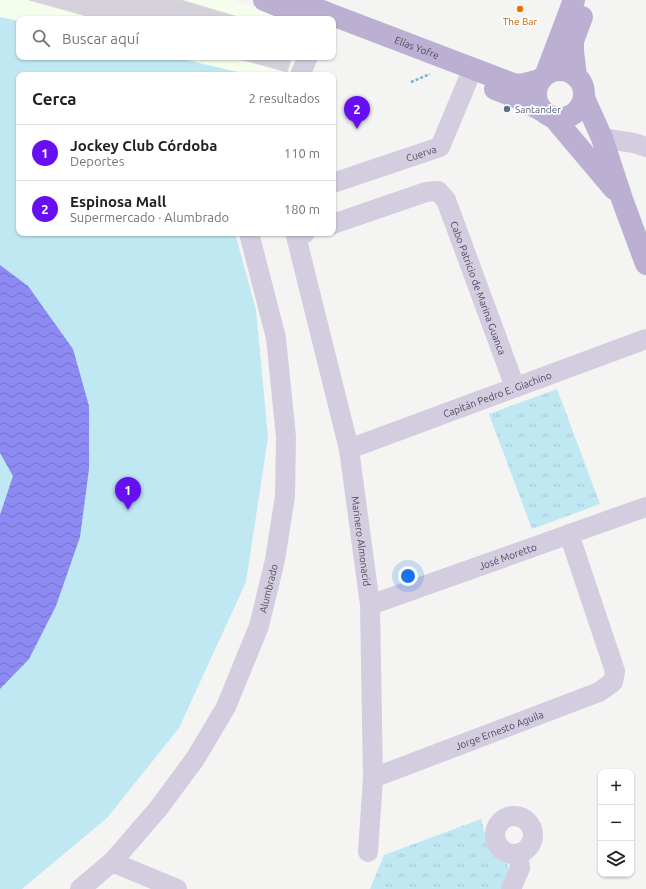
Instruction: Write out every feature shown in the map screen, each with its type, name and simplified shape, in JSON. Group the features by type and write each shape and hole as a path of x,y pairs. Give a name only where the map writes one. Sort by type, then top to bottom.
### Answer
{"main road":[{"name":"Elías Yofre","path":"264,0 315,16"},
{"name":"Elías Yofre","path":"296,0 320,16"},
{"path":"574,0 543,77 536,87 537,103 622,199"},
{"path":"576,76 573,41 589,0"},
{"name":"Elías Yofre","path":"336,23 513,84 521,85 543,77"},
{"name":"Elías Yofre","path":"336,24 468,80 518,98 548,114"},
{"path":"543,77 553,71 561,70 569,72 576,76 581,82 584,90 582,106 577,112 562,118 548,114"},
{"path":"584,98 602,138 622,199 646,264"}],"street":[{"path":"301,72 307,60"},
{"name":"Cuerva","path":"336,182 440,147 468,80"},
{"path":"602,138 634,142 646,147"},
{"name":"Cabo Patricio de Marina Guanca","path":"336,223 426,192 438,191 446,200 515,387"},
{"name":"Alumbrado","path":"80,889 112,862 158,809 195,759 226,707 258,626 275,560 285,496 286,437 276,338 250,236"},
{"name":"Marinero Almonacid","path":"301,236 349,449 370,605 373,778 368,852"},
{"name":"Capitán Pedro E. Giachino","path":"349,449 646,339"},
{"name":"José Moretto","path":"370,605 646,507"},
{"name":"Jorge Ernesto Aguila","path":"373,778 599,692 613,682 615,671 569,534"},
{"path":"511,889 520,868 518,854"},
{"path":"112,862 177,889"}],"path":[{"path":"410,82 441,69"}],"shaded area":[{"path":"0,0 233,0 275,16 16,16 16,20 0,17"},
{"path":"186,60 286,60 284,72 238,72"}],"green space":[{"path":"0,17 16,20 16,60 186,60 238,72 16,72 16,236 236,236 256,310 268,437 246,582 179,728 107,818 22,889 0,889"},
{"path":"557,389 600,504 532,529 489,414"},
{"path":"481,819 488,846 497,856 507,863 510,873 503,889 370,889 384,855"}],"water":[{"path":"0,265 28,286 73,349 89,406 89,469 80,537 56,606 29,659 0,689 0,515 13,476 0,453"}],"building":[{"path":"29,0 181,0 235,16 86,16"},
{"path":"243,60 291,60 287,72"}],"place":[{"name":"The Bar","path":"520,9"},
{"name":"Santander","path":"507,109"},
{"name":"Espinosa Mall","path":"357,129"},
{"name":"Jockey Club Córdoba","path":"128,510"}]}
